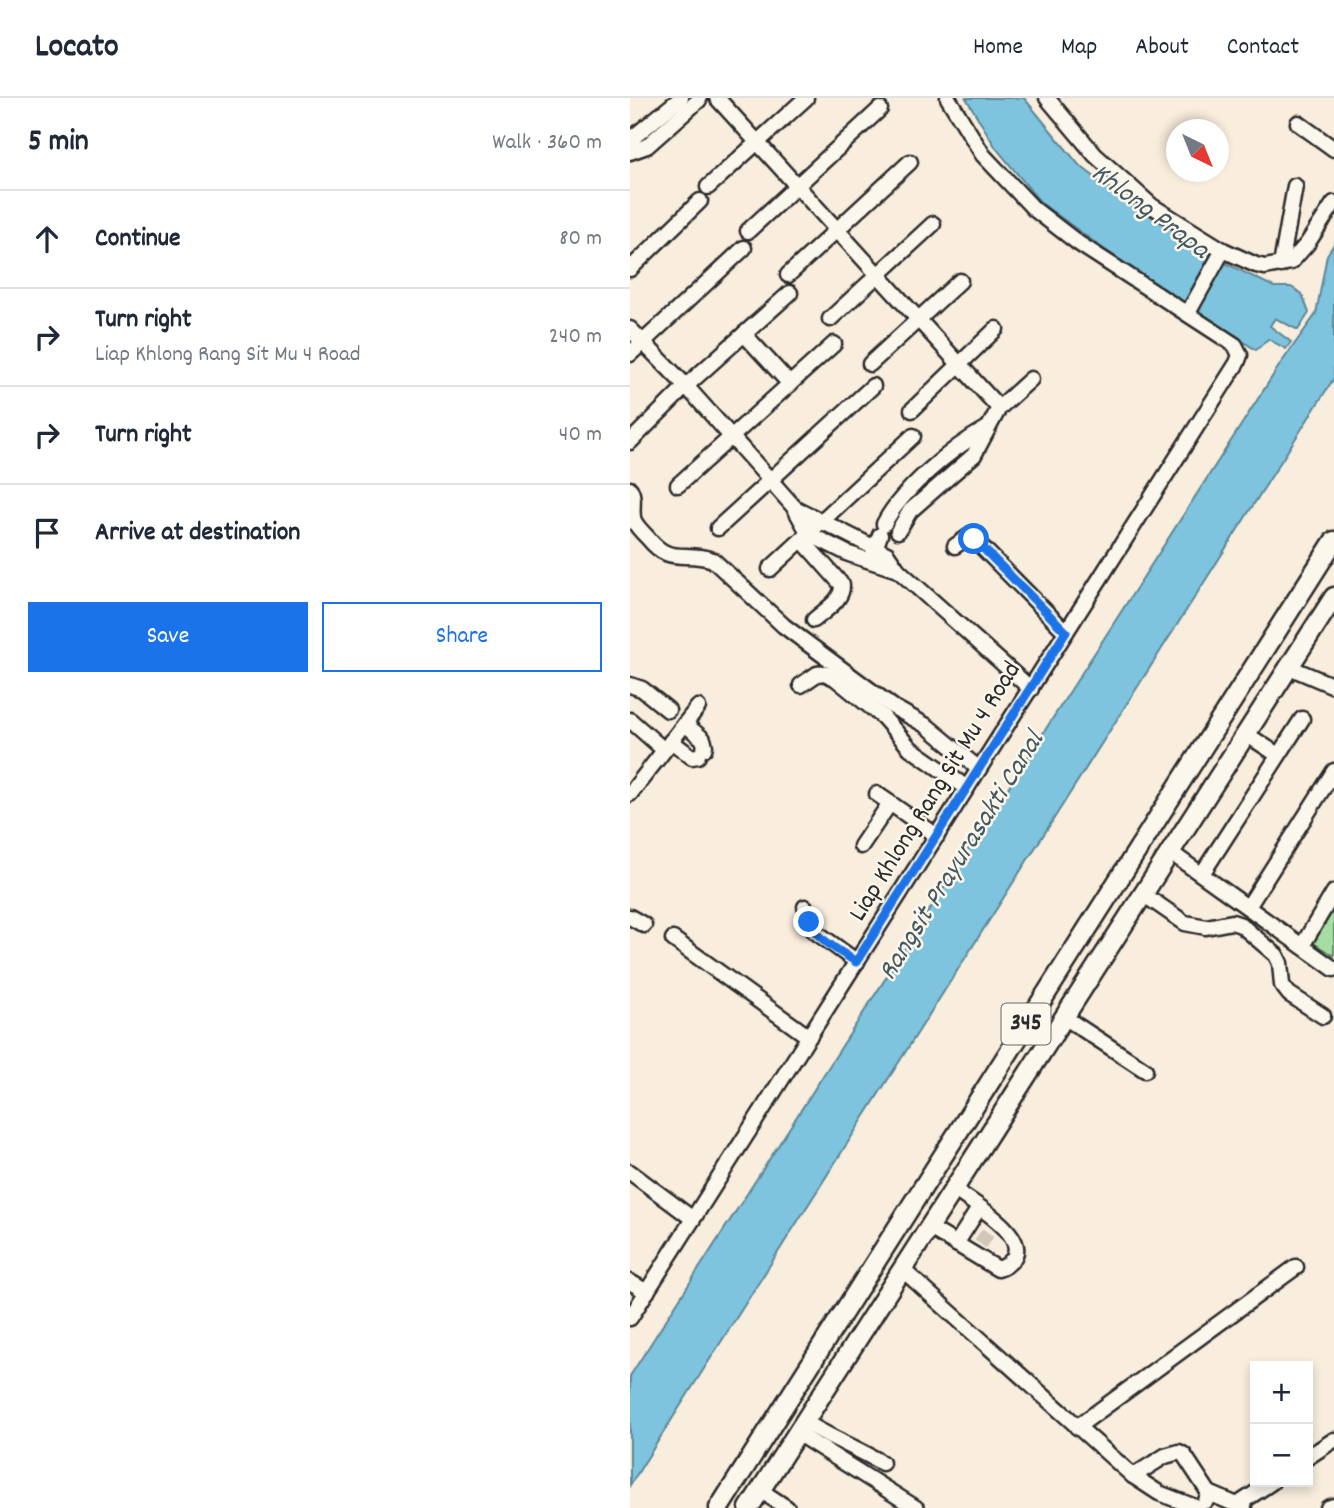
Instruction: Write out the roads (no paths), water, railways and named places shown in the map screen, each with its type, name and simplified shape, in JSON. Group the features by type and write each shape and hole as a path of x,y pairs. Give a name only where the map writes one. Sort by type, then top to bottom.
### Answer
{"main road":[{"name":"345","path":"719,1508 1334,541"},
{"name":"345","path":"749,1508 1334,597"},
{"path":"1159,815 1184,831"}],"street":[{"path":"630,140 681,98"},
{"path":"630,152 647,146 698,99 708,101 715,98 999,408"},
{"path":"708,187 806,98"},
{"path":"948,98 983,155 1034,209 1078,243 1189,311 1221,253"},
{"path":"1047,98 1095,156 1152,206 1221,253 1265,267 1286,263 1307,244 1334,203"},
{"path":"748,231 880,109"},
{"path":"1298,123 1334,149"},
{"path":"788,275 911,162"},
{"path":"1286,263 1296,186"},
{"path":"630,269 700,201"},
{"path":"830,319 880,276 933,224"},
{"path":"630,354 744,248"},
{"path":"870,364 960,281"},
{"path":"630,442 686,386 790,293"},
{"name":"Liap Khlong Rang Sit Mu 4 Road","path":"630,1318 1237,363 1240,355 1235,345 1189,311"},
{"path":"912,410 996,329"},
{"path":"630,330 686,386 794,507 822,523 884,545 898,570 1031,688"},
{"path":"744,334 790,384"},
{"path":"677,485 834,344"},
{"path":"806,537 849,554 884,545 910,511 974,455 999,408 1031,379"},
{"path":"718,528 873,386"},
{"path":"770,569 913,436"},
{"path":"630,489 633,494 632,517 658,551 670,555 703,556 713,560 783,626 893,707 935,732 979,769"},
{"path":"794,507 806,537 843,590 814,620"},
{"path":"955,546 968,537 974,539 1066,632"},
{"path":"1289,667 1334,686"},
{"path":"801,685 817,674 824,673 835,678 883,717 910,747 967,788"},
{"path":"630,685 642,689 668,710"},
{"path":"630,794 698,707"},
{"path":"1202,874 1302,719"},
{"path":"630,720 668,746 694,758 701,753 705,742 685,723"},
{"path":"1246,734 1278,755"},
{"path":"1248,907 1334,771"},
{"path":"877,794 937,836"},
{"path":"861,846 890,803"},
{"path":"1170,852 1334,968"},
{"path":"1302,946 1334,892"},
{"path":"1143,894 1185,923 1206,927 1232,922 1241,925 1276,955 1280,963 1282,985 1289,994 1322,1016"},
{"path":"805,907 813,930 856,962"},
{"path":"630,917 644,925"},
{"path":"673,939 809,1037"},
{"path":"1064,1017 1145,1070"},
{"path":"630,1172 693,1219"},
{"path":"930,1228 956,1244 977,1249 998,1269 1006,1266 1015,1256 1016,1246 1012,1234 993,1225 979,1208 955,1190"},
{"path":"956,1244 979,1208"},
{"path":"1077,1427 1296,1267"},
{"path":"903,1270 1133,1476 1159,1493 1198,1508"},
{"path":"630,1282 647,1292"},
{"path":"800,1427 847,1443 882,1463"},
{"path":"800,1427 916,1508"},
{"path":"1313,1454 1334,1440"},
{"path":"1133,1476 1165,1456 1179,1452 1184,1455 1209,1493 1241,1507 1266,1487"},
{"path":"760,1490 787,1508"},
{"path":"1204,1508 1209,1493"},
{"path":"1328,1508 1334,1506"}],"water":[{"path":"966,98 1024,98 1079,165 1121,197 1219,260 1274,287 1291,287 1302,294 1309,313 1298,330 1275,318 1270,326 1291,342 1286,349 1268,339 1256,350 1104,249 1041,203 996,148"},
{"path":"1334,244 1334,378 630,1485 630,1376 1281,363 1316,314 1327,255"}],"tunnel":[{"path":"980,1244 990,1230"}],"water label":[{"name":"Khlong Prapa","path":"1149,213"},
{"name":"Rangsit Prayurasakti Canal","path":"963,857"}]}
